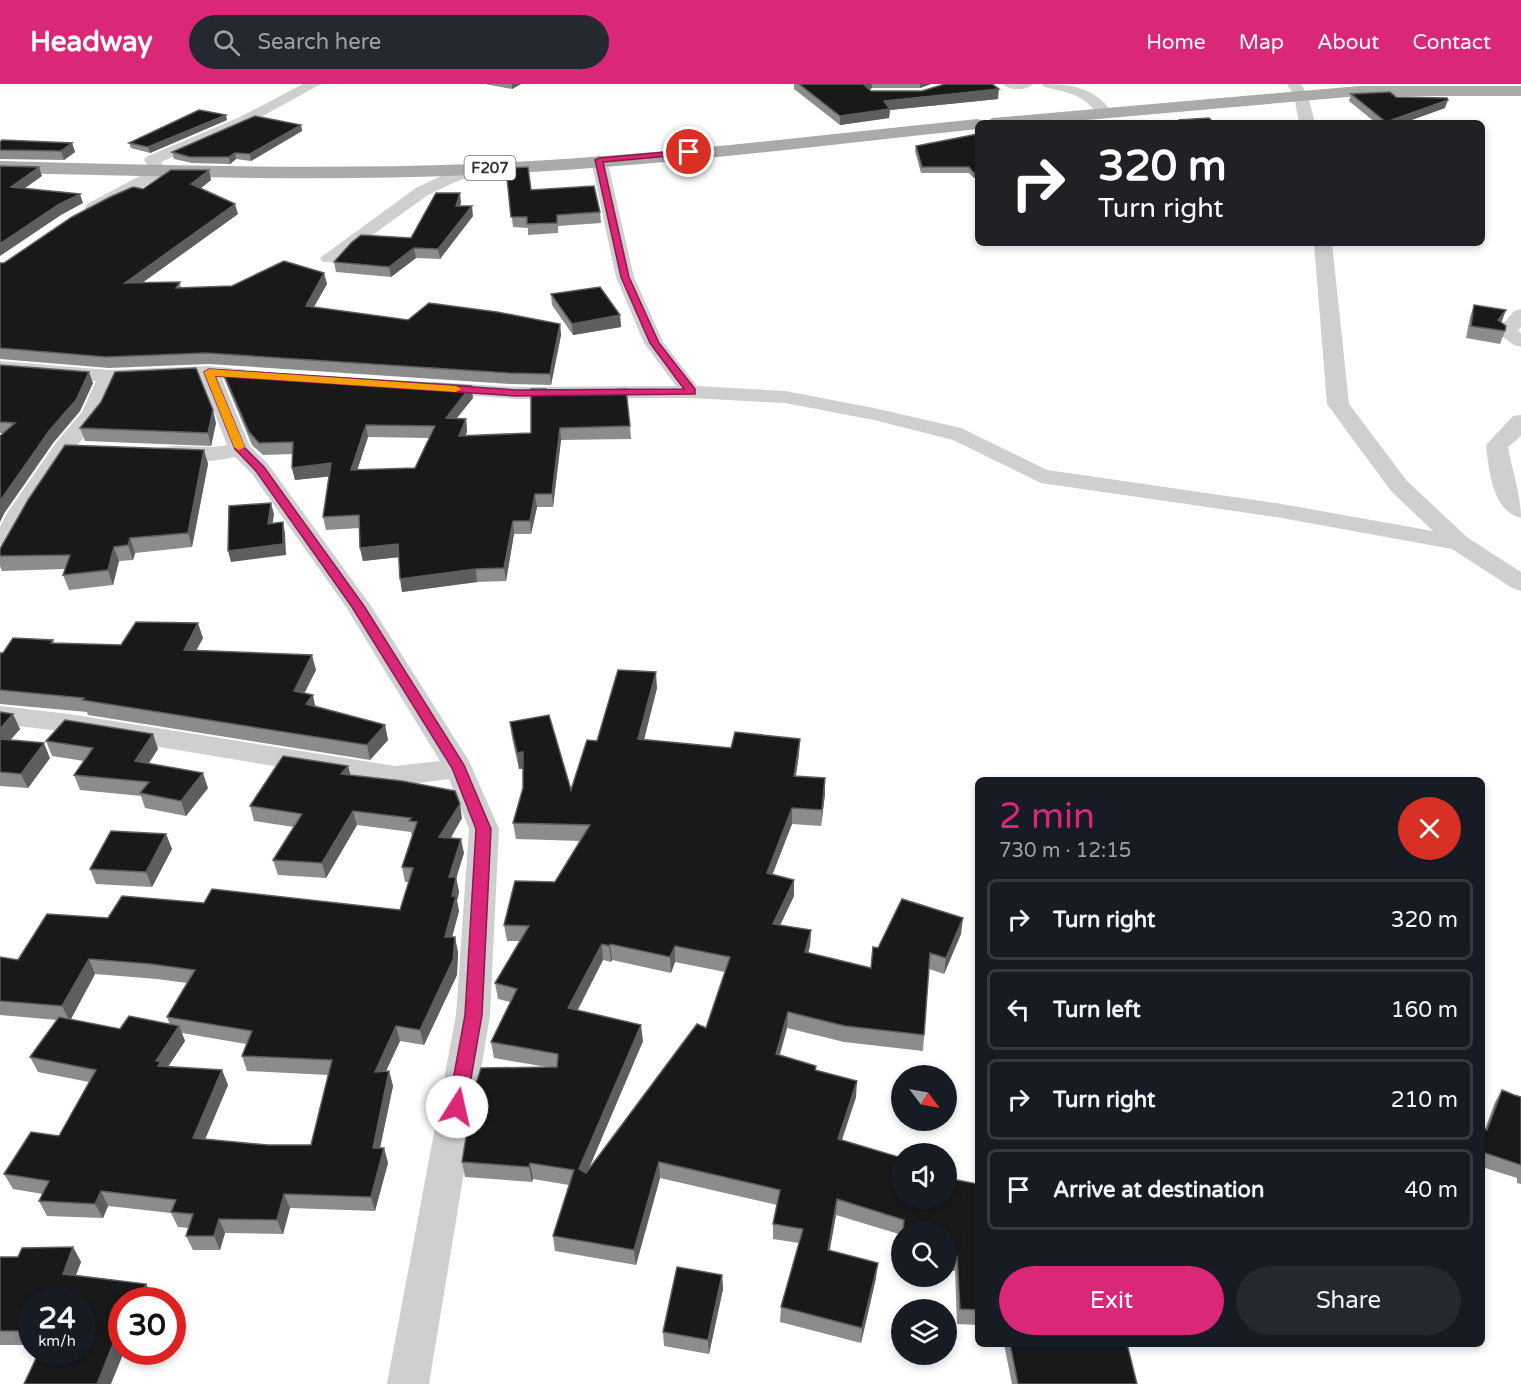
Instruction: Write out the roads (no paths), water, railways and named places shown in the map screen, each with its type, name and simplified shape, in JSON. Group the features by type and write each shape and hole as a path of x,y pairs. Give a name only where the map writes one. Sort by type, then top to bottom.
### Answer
{"main road":[{"path":"1024,120 1298,90 1521,91"},
{"name":"F207","path":"4,169 284,174 480,168 599,160 975,124"}],"street":[{"path":"78,216 160,171 152,160 245,120 314,84"},
{"path":"1010,84 1026,84"},
{"path":"1050,84 1085,93 1098,102 1106,112"},
{"path":"1298,90 1306,120"},
{"path":"599,160 625,277 654,343 691,392"},
{"path":"329,258 405,202 437,183 480,168"},
{"path":"1323,246 1338,404 1399,486 1459,543 1521,583"},
{"path":"1521,315 1506,332 1521,341"},
{"path":"0,366 109,376 209,372 280,377"},
{"path":"209,372 240,449 260,469 358,606 459,768 484,829 473,1015 408,1384"},
{"path":"0,551 19,513 63,448 92,414 109,376"},
{"path":"410,386 516,393 691,392 785,397 874,414 961,435 1041,476 1276,510 1459,543"},
{"path":"1521,421 1517,428 1497,445 1502,479 1514,506 1521,511"},
{"path":"63,448 87,450"},
{"path":"145,452 214,455 240,449"},
{"path":"0,715 69,723 395,776 459,768"}]}
